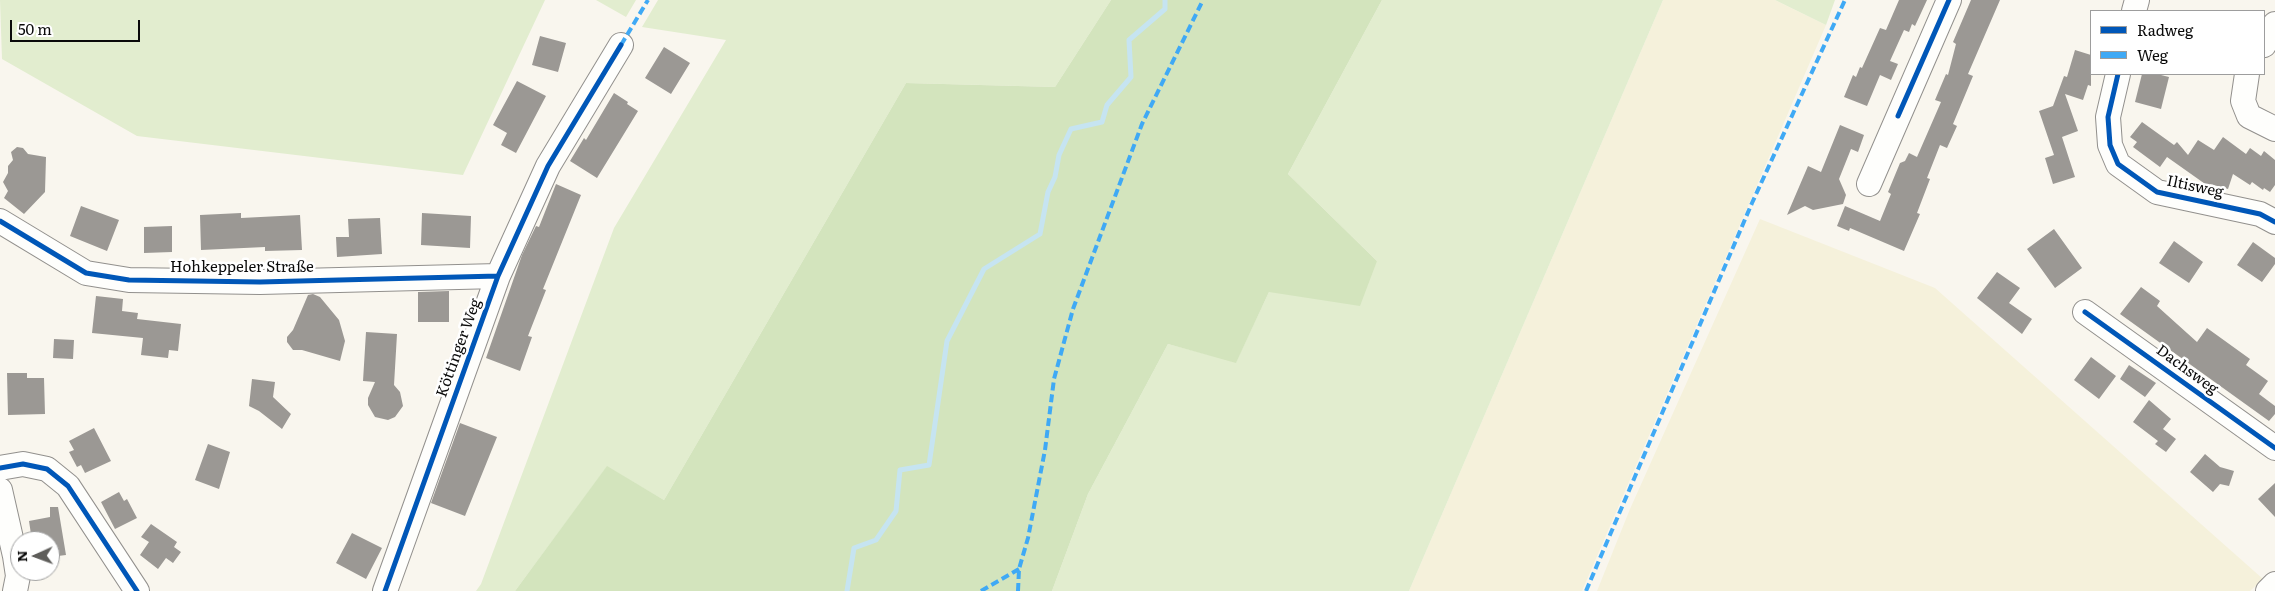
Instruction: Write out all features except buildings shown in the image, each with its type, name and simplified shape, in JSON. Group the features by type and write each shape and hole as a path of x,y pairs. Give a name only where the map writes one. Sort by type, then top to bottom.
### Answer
{"street":[{"path":"1869,184 1949,0"},
{"path":"2265,42 2275,24"},
{"name":"Köttinger Weg","path":"386,591 498,276 548,166 621,45"},
{"name":"Iltisweg","path":"2118,75 2108,117 2110,145 2118,164 2158,192 2260,214 2275,222"},
{"path":"2247,75 2243,101 2249,116 2275,129"},
{"name":"Hohkeppeler Straße","path":"0,221 86,273 129,280 260,282 498,276"},
{"name":"Dachsweg","path":"2085,312 2275,448"},
{"path":"0,468 23,464 47,469 68,486 137,591"},
{"path":"0,490 18,576 15,591"},
{"path":"2268,591 2275,584"}],"shaded area":[{"path":"1663,0 1775,0 1826,25 1582,591 1409,591"},
{"path":"1760,219 1935,288 2263,579 2250,591 1597,591 1630,509"}],"green space":[{"path":"0,0 545,0 463,175 137,136 2,59"},
{"path":"596,0 636,0 626,17"},
{"path":"658,0 1111,0 1055,87 906,83 664,500 607,467 515,591 476,591 481,584 614,228 726,40 642,27"},
{"path":"1111,0 1382,0 1288,174 1377,261 1360,306 1269,292 1236,363 1168,344 1088,494 1052,591 515,591 607,466 664,500 906,83 1055,87"},
{"path":"1382,0 1663,0 1409,591 1052,591 1088,494 1168,344 1236,362 1269,292 1377,261 1288,174"},
{"path":"1775,0 1835,0 1826,25"}],"waterway":[{"path":"847,591 854,548 876,540 896,511 900,470 929,465 947,341 984,269 1040,234 1048,192 1055,177 1059,155 1071,129 1102,122 1107,105 1131,77 1129,40 1165,9 1165,0"}],"marked path":[{"path":"621,45 648,0"},
{"path":"1018,591 1019,569 1028,538 1045,450 1054,379 1073,309 1142,124 1203,0"},
{"path":"1586,591 1752,203 1845,0"},
{"path":"981,591 1019,569"}],"cycle path":[{"path":"1898,116 1949,0"},
{"path":"385,591 498,276 548,166 621,45"},
{"path":"2118,75 2108,117 2110,145 2118,164 2157,192 2260,214 2275,222"},
{"path":"0,221 86,273 129,280 260,282 498,276"},
{"path":"2085,312 2275,448"},
{"path":"0,468 23,464 47,469 68,486 137,591"}]}
